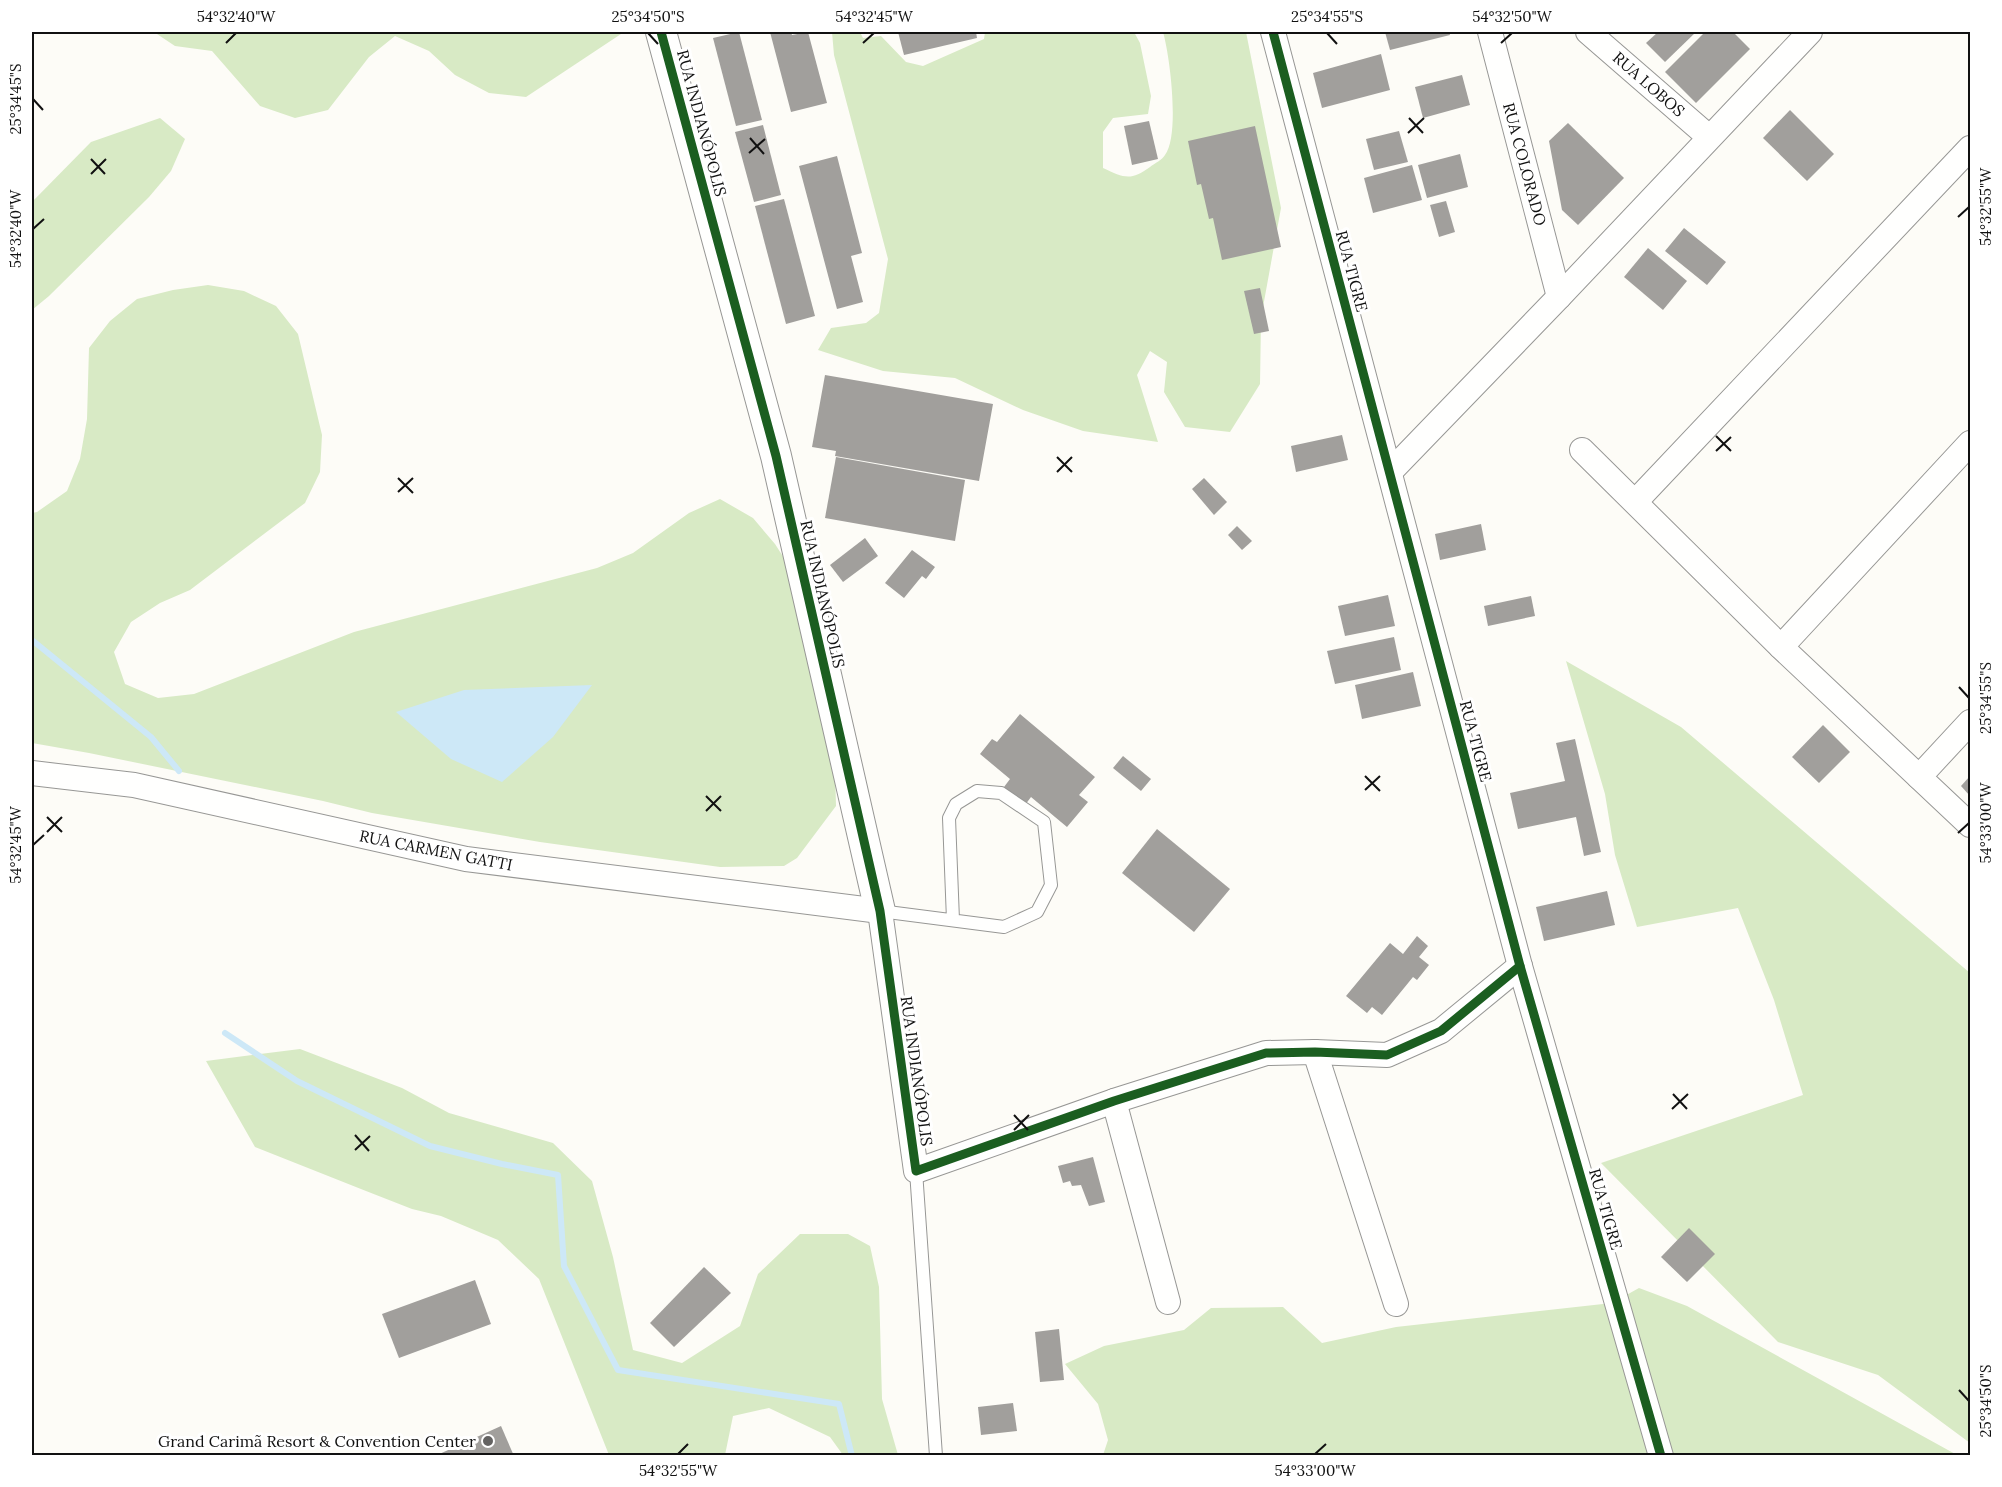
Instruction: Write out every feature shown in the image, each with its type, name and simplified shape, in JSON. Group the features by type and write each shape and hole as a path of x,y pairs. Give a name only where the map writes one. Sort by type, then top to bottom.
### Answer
{"street":[{"name":"RUA INDIANÓPOLIS","path":"661,32 776,456 880,911 916,1171"},
{"name":"RUA TIGRE","path":"1273,32 1520,966 1661,1455"},
{"name":"RUA COLORADO","path":"1490,32 1559,297"},
{"name":"RUA LOBOS","path":"1588,32 1709,137"},
{"path":"1390,472 1810,32"},
{"path":"1636,501 1971,148"},
{"path":"1781,647 1971,443"},
{"path":"1582,450 1781,647 1971,825"},
{"path":"1919,777 1971,722"},
{"name":"RUA CARMEN GATTI","path":"32,773 134,785 466,859 880,911"},
{"path":"916,1171 1114,1101 1266,1053 1315,1052 1387,1055 1441,1031 1520,966"},
{"path":"1315,1052 1396,1304"},
{"path":"1114,1101 1168,1302"}],"lane":[{"path":"880,911 1004,927 1037,912 1051,885 1044,822 1001,793 976,791 956,804 949,819 953,920"},
{"name":"RUA INDIANÓPOLIS","path":"916,1171 936,1455"}],"green space":[{"path":"154,32 624,32 526,97 489,93 455,75 429,51 395,36 369,57 328,110 295,118 260,106 212,51 175,46"},
{"path":"832,32 860,32 863,38 881,36 906,62 923,66 984,39 985,32 1134,32 1140,43 1151,96 1148,114 1113,118 1103,132 1103,168 1117,174 1132,176 1160,160 1170,145 1172,95 1163,32 1246,32 1281,208 1261,318 1260,384 1230,432 1185,427 1164,392 1167,362 1150,351 1137,375 1158,442 1083,431 1023,410 955,378 883,371 818,350 831,328 866,323 879,313 888,259 834,55"},
{"path":"160,118 185,139 171,171 149,197 32,310 32,202 91,142"},
{"path":"208,285 244,291 276,306 298,334 322,435 320,472 305,503 190,590 160,603 131,622 114,652 125,684 158,698 194,694 354,632 597,568 633,553 689,513 720,499 753,518 775,544 793,572 834,734 836,806 797,858 784,866 720,867 540,842 372,813 323,801 32,743 32,513 37,512 67,491 80,459 87,419 89,348 110,321 137,299 173,290"},
{"path":"1566,661 1681,727 1970,973 1970,1443 1878,1375 1778,1342 1601,1163 1803,1095 1774,1000 1738,908 1637,927 1615,855 1605,794"},
{"path":"300,1049 402,1088 449,1113 553,1143 592,1181 613,1257 633,1350 682,1363 740,1326 758,1274 800,1234 848,1234 870,1246 879,1287 882,1399 898,1455 843,1455 830,1437 769,1408 733,1416 725,1455 609,1455 539,1279 498,1240 441,1216 412,1209 255,1147 206,1061"},
{"path":"1639,1288 1687,1306 1957,1455 1103,1455 1108,1440 1098,1404 1065,1364 1104,1346 1184,1330 1211,1308 1283,1307 1322,1343 1396,1327 1612,1303"}],"water":[{"path":"592,685 553,737 502,782 451,759 396,712 464,690"}],"building":[{"path":"739,32 762,120 736,126 713,38"},
{"path":"770,32 791,32 792,35 808,32 827,103 791,112"},
{"path":"898,32 976,32 977,38 904,55"},
{"path":"1385,32 1449,32 1450,35 1390,50"},
{"path":"1658,32 1696,32 1665,62 1646,43"},
{"path":"1705,32 1733,32 1750,49 1696,103 1665,72"},
{"path":"1381,54 1390,90 1322,108 1313,73"},
{"path":"1462,75 1470,105 1423,118 1415,87"},
{"path":"1790,110 1834,154 1807,181 1763,138"},
{"path":"1149,121 1158,159 1132,165 1124,126"},
{"path":"1568,123 1624,178 1578,225 1562,210 1549,141"},
{"path":"763,125 781,195 754,202 735,132"},
{"path":"1255,126 1281,247 1222,260 1213,218 1209,219 1201,184 1197,185 1188,141"},
{"path":"1399,131 1408,162 1374,170 1366,139"},
{"path":"1460,154 1468,187 1427,198 1418,165"},
{"path":"837,156 862,253 851,256 863,302 837,309 799,166"},
{"path":"1412,165 1422,200 1373,213 1364,178"},
{"path":"784,199 815,316 786,324 755,206"},
{"path":"1446,201 1455,232 1439,237 1430,205"},
{"path":"1684,228 1726,262 1707,285 1665,251"},
{"path":"1648,248 1687,281 1663,310 1624,277"},
{"path":"1260,288 1269,331 1254,334 1244,291"},
{"path":"825,375 993,404 979,481 835,456 836,451 812,447"},
{"path":"1342,435 1348,460 1296,472 1291,446"},
{"path":"836,457 965,480 955,541 825,518"},
{"path":"1204,478 1227,502 1214,515 1192,489"},
{"path":"1481,524 1486,550 1440,560 1435,534"},
{"path":"1237,526 1252,541 1242,550 1228,535"},
{"path":"865,538 878,556 843,582 830,565"},
{"path":"912,550 935,567 926,579 922,576 904,598 885,583"},
{"path":"1388,595 1395,626 1345,636 1338,606"},
{"path":"1531,596 1535,616 1488,626 1484,606"},
{"path":"1394,637 1401,670 1335,684 1327,651"},
{"path":"1413,672 1421,706 1362,719 1355,685"},
{"path":"1020,714 1095,777 1079,795 1088,802 1067,827 1031,797 1025,805 1004,787 1010,779 980,754 992,739 997,742"},
{"path":"1823,725 1850,752 1819,783 1792,757"},
{"path":"1575,739 1601,852 1584,856 1576,817 1518,829 1510,793 1565,781 1556,743"},
{"path":"1123,756 1151,779 1141,791 1113,768"},
{"path":"1970,776 1970,796 1961,786"},
{"path":"1157,829 1230,889 1194,932 1122,873"},
{"path":"1607,891 1615,925 1544,941 1536,907"},
{"path":"1417,936 1428,946 1419,957 1429,965 1417,980 1413,977 1382,1015 1372,1007 1367,1013 1346,996 1390,943 1403,954"},
{"path":"1093,1157 1105,1202 1089,1206 1081,1185 1072,1186 1070,1181 1063,1183 1058,1166"},
{"path":"1689,1228 1715,1254 1687,1282 1661,1257"},
{"path":"704,1267 731,1293 674,1347 650,1323"},
{"path":"475,1280 491,1324 399,1358 382,1314"},
{"path":"1059,1329 1064,1380 1040,1382 1035,1332"},
{"path":"1013,1403 1017,1431 981,1435 978,1407"},
{"name":"Grand Carimã Resort & Convention Center","path":"501,1426 514,1456 435,1456"}],"waterway":[{"path":"32,640 151,737 179,771"},
{"path":"225,1033 297,1081 430,1146 558,1175 564,1266 618,1370 839,1404 852,1456"}],"cycle path":[{"path":"661,32 776,456 880,911 916,1171 1114,1101 1266,1053 1315,1052 1387,1055 1441,1031 1520,966"},
{"path":"1273,32 1520,966 1661,1456"}],"place":[{"name":"Grand Carimã Resort & Convention Center","path":"488,1441"}]}
